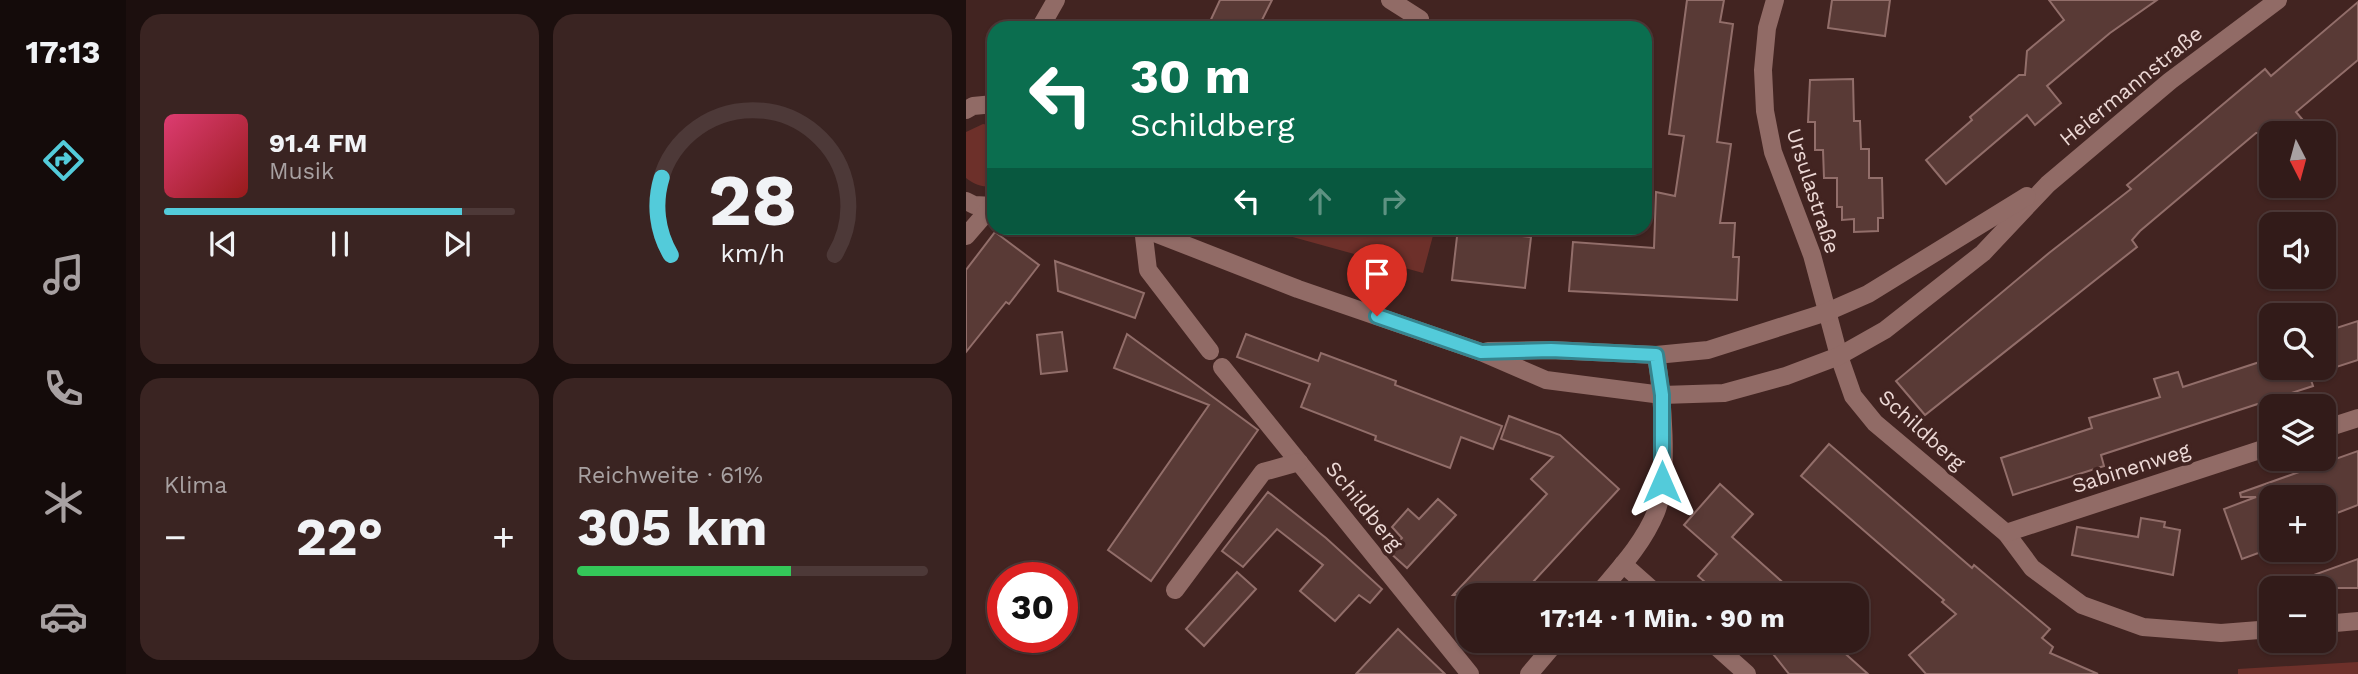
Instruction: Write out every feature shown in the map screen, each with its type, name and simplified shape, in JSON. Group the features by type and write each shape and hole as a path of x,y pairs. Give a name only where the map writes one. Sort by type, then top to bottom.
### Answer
{"street":[{"path":"1390,0 1420,19"},
{"name":"Ursulastraße","path":"1775,0 1767,28 1762,70 1765,111 1773,152 1812,255 1827,312"},
{"name":"Heiermannstraße","path":"1662,395 1724,393 1786,376 1839,356 1885,330 1933,295 1983,253 2048,184 2170,81 2277,0"},
{"path":"1044,21 1054,4"},
{"path":"966,110 973,106 987,105"},
{"name":"Heiermannstraße","path":"1827,312 1868,294 2048,184"},
{"path":"966,201 987,205"},
{"path":"966,236 987,213"},
{"path":"1143,235 1148,270 1210,351"},
{"path":"1160,235 1298,289 1481,352 1546,380 1662,395"},
{"path":"1481,352 1551,350 1656,355 1708,351 1827,312"},
{"name":"Schildberg","path":"1827,312 1853,396 1875,422 2006,533 2032,568 2082,605 2143,627 2221,633 2259,630"},
{"path":"1607,583 1644,538 1658,509 1662,482 1662,395 1656,355"},
{"name":"Schildberg","path":"1222,367 1470,674"},
{"path":"2336,425 2358,418"},
{"name":"Sabinenweg","path":"2006,533 2259,450"},
{"path":"1175,590 1263,472 1299,462"},
{"path":"1623,564 1644,583"},
{"path":"2336,623 2358,621"},
{"path":"1529,674 1547,653"},
{"path":"1724,653 1747,674"}],"shaded area":[{"path":"987,125 987,186 966,178 966,132"},
{"path":"1285,235 1433,235 1423,273"},
{"path":"2358,662 2358,674 2238,674 2238,669"}],"building":[{"path":"1220,0 1272,0 1262,21 1210,21"},
{"path":"1687,0 1724,0 1720,22 1733,24 1717,142 1731,144 1720,223 1735,223 1733,257 1739,257 1737,300 1569,291 1573,242 1654,248 1656,192 1675,196 1684,136 1669,134"},
{"path":"1832,0 1890,0 1885,36 1828,28"},
{"path":"2049,0 2157,0 2110,33 2047,86 2061,103 2035,125 2027,115 1946,184 1926,160 1972,120 1970,117 2019,75 2025,75 2027,51 2064,20"},
{"path":"2358,2 2358,60 2296,112 2304,121 2259,121 2259,133 2140,231 2132,240 2137,247 1925,415 1896,381 2049,253 2131,189 2127,185 2265,69 2271,76"},
{"path":"1853,79 1854,121 1860,121 1861,149 1869,149 1869,178 1882,178 1883,218 1878,218 1878,231 1854,232 1854,219 1842,220 1842,207 1837,207 1837,178 1824,178 1823,150 1815,150 1815,122 1808,122 1810,80"},
{"path":"993,235 999,235 1039,265 966,352 966,270"},
{"path":"1457,235 1531,237 1525,288 1452,280"},
{"path":"1055,261 1144,293 1135,318 1058,291"},
{"path":"2358,321 2358,360 2336,367 2336,328"},
{"path":"1062,332 1067,371 1041,374 1037,335"},
{"path":"1127,334 1258,430 1151,581 1108,550 1209,405 1114,368"},
{"path":"1246,334 1318,361 1321,353 1502,426 1493,449 1461,437 1450,468 1375,440 1376,436 1301,407 1310,384 1237,357"},
{"path":"2259,362 2259,380 2311,380 2313,386 2288,394 2259,394 2259,404 2101,455 2104,466 2013,495 2001,458 2092,428 2089,418 2160,397 2154,379 2178,372 2183,387"},
{"path":"1509,416 1560,435 1619,489 1532,583 1464,583 1547,494 1531,479 1553,457 1501,439"},
{"path":"1829,444 1972,568 1974,565 2050,629 2042,638 2053,647 2050,653 2098,674 1926,674 1909,655 1956,614 1942,602 1944,600 1801,476"},
{"path":"2358,451 2358,505 2336,513 2336,485 2262,485 2302,471 2336,471 2336,459"},
{"path":"1720,484 1753,514 1732,537 1784,583 1706,583 1698,576 1717,554 1684,525"},
{"path":"2259,486 2259,553 2242,559 2224,509 2256,497 2241,497 2240,493"},
{"path":"1268,492 1326,538 1382,589 1370,603 1359,595 1335,621 1300,591 1323,565 1277,529 1243,567 1222,551"},
{"path":"1438,499 1456,515 1407,568 1389,552 1402,538 1392,527 1408,509 1419,519"},
{"path":"2141,518 2165,522 2164,527 2180,530 2173,575 2072,555 2077,527 2138,537"},
{"path":"2358,559 2358,588 2336,588 2336,576 2311,576"},
{"path":"1237,572 1256,589 1204,646 1186,629"},
{"path":"1398,629 1445,674 1356,674"},
{"path":"1772,653 1845,653 1868,674 1789,674"}],"route":[{"path":"1377,316 1481,352 1551,350 1656,355 1662,395 1662,482"}]}
